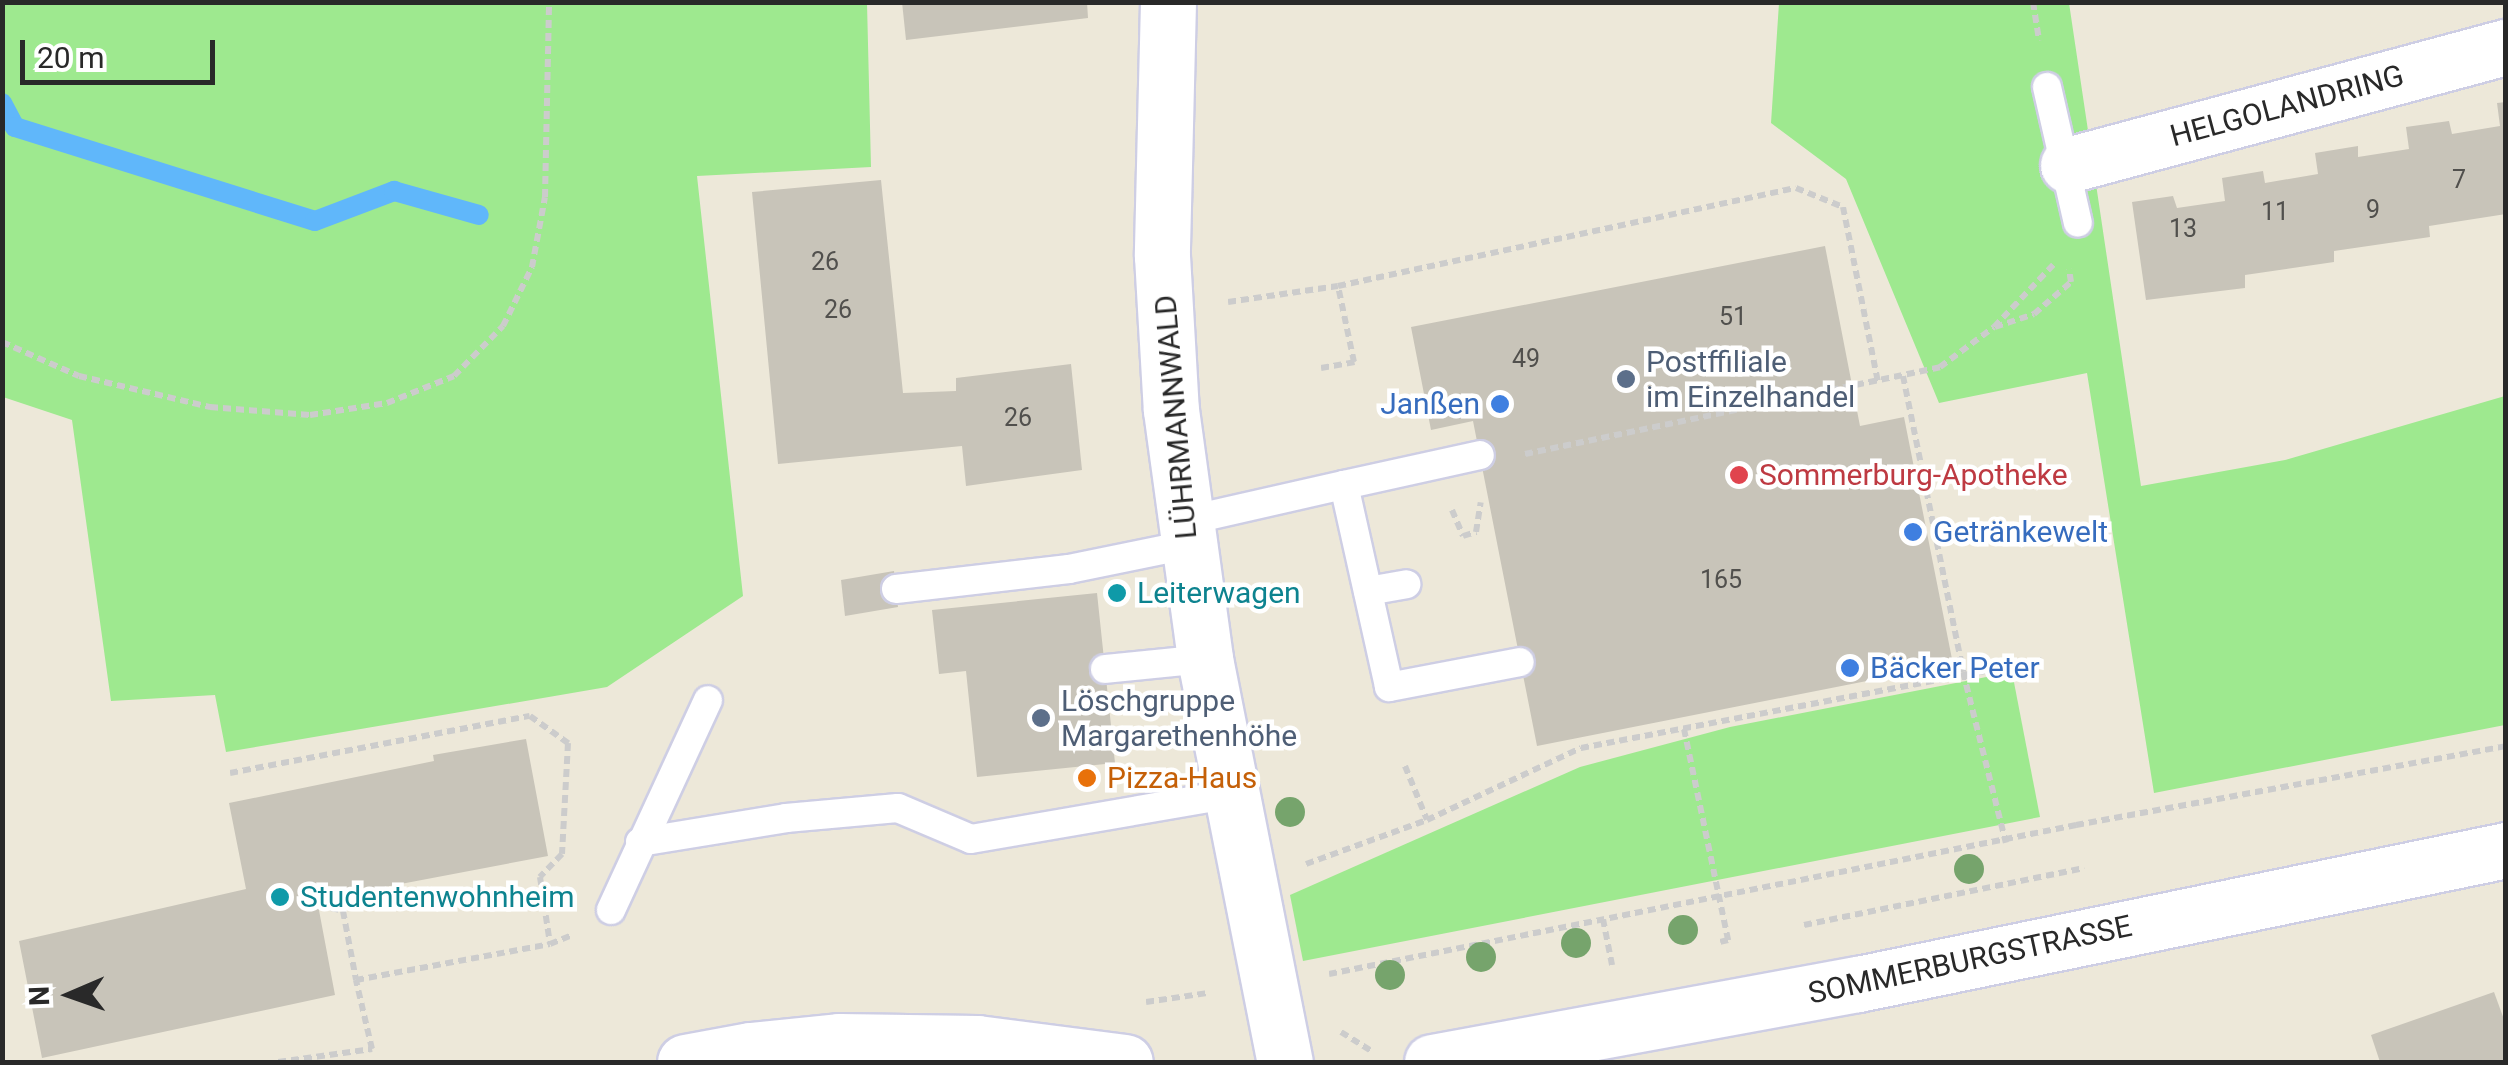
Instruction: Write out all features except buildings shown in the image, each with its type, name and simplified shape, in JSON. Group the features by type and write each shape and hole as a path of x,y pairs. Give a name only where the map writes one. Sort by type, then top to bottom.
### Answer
{"street":[{"name":"LÜHRMANNWALD","path":"1168,2 1162,163 1171,410 1205,659 1286,1062"},
{"name":"HELGOLANDRING","path":"2068,165 2506,47"},
{"name":"SOMMERBURGSTRASSE","path":"1432,1062 1858,984 2506,850"},
{"path":"684,1062 840,1041 977,1044 1125,1062"}],"lane":[{"path":"2048,87 2078,224"},
{"path":"896,589 1069,569 1344,485 1480,456"},
{"path":"1344,485 1389,687 1520,662"},
{"path":"1368,591 1406,584"},
{"path":"1105,668 1205,659"},
{"path":"610,910 708,700"},
{"path":"640,842 786,818 898,808 971,839 1232,794"}],"path":[{"path":"2,342 79,376 116,385 210,407 310,415 387,403 454,376 503,326 532,267 546,197 550,2"},
{"path":"1166,311 1338,286 1796,188 1842,207 1878,382"},
{"path":"1994,327 2034,314 2070,282 2067,251"},
{"path":"1509,457 1940,367 1994,327 2052,266"},
{"path":"1321,368 1354,362 1338,286"},
{"path":"1903,376 1963,672 2006,843"},
{"path":"1449,503 1463,536 1476,532"},
{"path":"1309,863 1427,820 1580,748 2042,660"},
{"path":"230,773 530,716 568,743 562,854 540,877 550,944"},
{"path":"1684,729 1728,940"},
{"path":"1268,986 2006,843 2076,825 2506,746"},
{"path":"1405,766 1427,820"},
{"path":"1804,925 2084,868"},
{"path":"278,1062 372,1049 343,911 318,905"},
{"path":"356,980 550,944 580,932 610,910"},
{"path":"1603,920 1612,965"}],"green space":[{"path":"3,2 867,3 871,167 697,176 743,596 607,687 226,752 215,695 111,701 72,420 3,397"},
{"path":"1779,3 2069,3 2141,486 2285,460 2505,396 2505,725 2154,793 2087,373 1939,403 1846,179 1771,123"},
{"path":"2012,672 2040,817 1303,961 1290,895 1580,767 1730,727"}],"waterway":[{"path":"2,103 15,127 315,221 394,191 479,215"}],"place":[{"name":"Postffiliale im Einzelhandel","path":"1626,379"},
{"name":"Janßen","path":"1500,404"},
{"name":"Sommerburg-Apotheke","path":"1739,475"},
{"name":"Getränkewelt","path":"1913,532"},
{"name":"Leiterwagen","path":"1117,593"},
{"name":"Bäcker Peter","path":"1850,668"},
{"name":"Löschgruppe Margarethenhöhe","path":"1041,718"},
{"name":"Pizza-Haus","path":"1087,778"},
{"name":"Studentenwohnheim","path":"280,897"}]}
